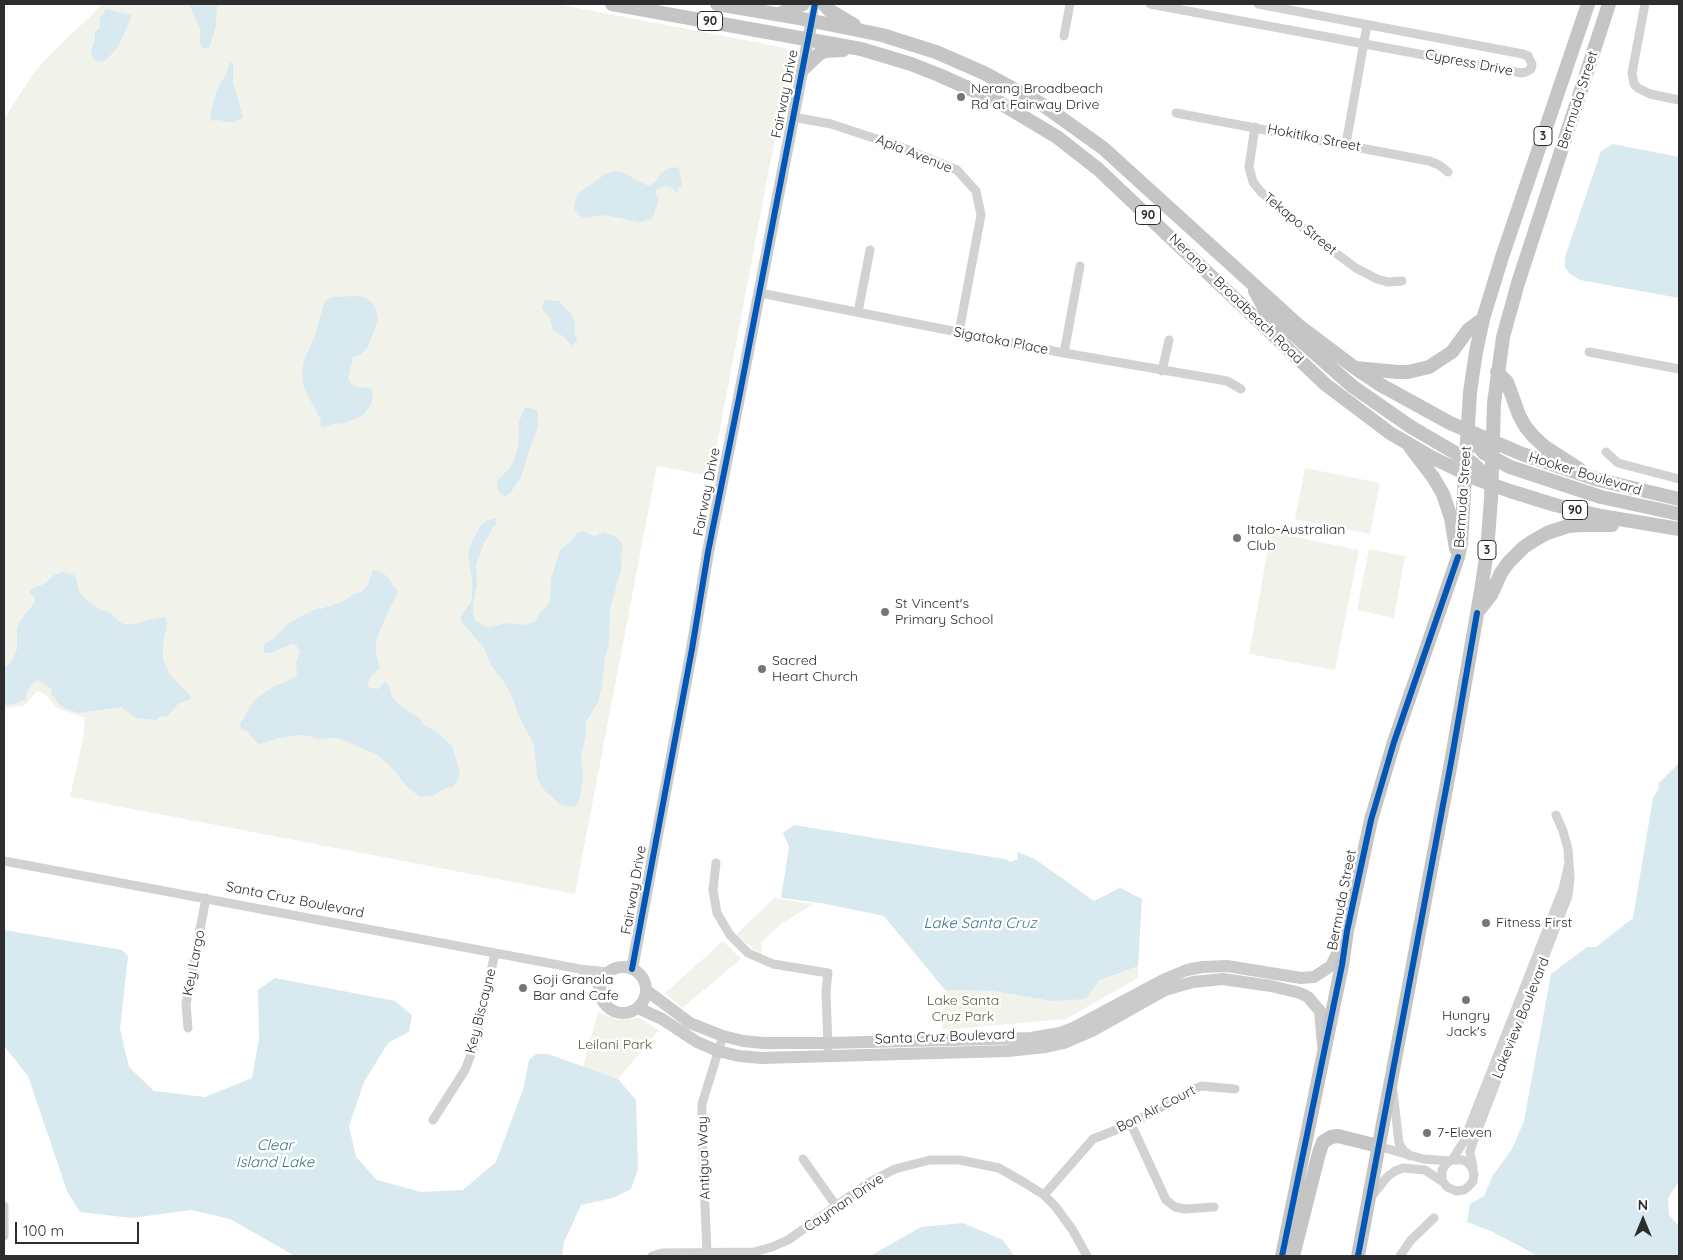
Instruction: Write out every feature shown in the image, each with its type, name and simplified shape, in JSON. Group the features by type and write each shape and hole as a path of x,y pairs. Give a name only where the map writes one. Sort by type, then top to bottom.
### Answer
{"main road":[{"name":"Nerang - Broadbeach Road","path":"612,4 861,50 911,64 953,80 997,101 1057,137 1098,169 1325,384 1373,422 1408,444 1466,474"},
{"name":"Nerang - Broadbeach Road","path":"717,4 812,20 907,42 962,63 1015,89 1066,120 1128,170 1298,325 1355,368"},
{"path":"778,14 803,4"},
{"path":"824,4 833,13 861,30"},
{"name":"Bermuda Street","path":"1282,1256 1342,965 1346,934 1370,828 1386,767 1458,556 1463,531 1472,374 1483,320 1500,264 1588,4"},
{"name":"Bermuda Street","path":"1358,1256 1452,757 1487,551 1492,483 1493,416 1497,372 1511,306 1609,4"},
{"path":"803,70 815,57 825,51 861,50"},
{"path":"1251,283 1265,310 1352,386 1411,427 1476,465 1492,483"},
{"path":"1355,368 1408,372 1429,367 1452,352 1468,330 1483,320"},
{"name":"90","path":"1355,368 1424,410 1493,442"},
{"path":"1497,372 1507,382 1519,414 1525,426 1534,437 1560,457 1598,480"},
{"path":"1468,432 1478,447 1503,464 1590,494 1622,503 1679,514"},
{"name":"Hooker Boulevard","path":"1493,442 1546,464 1598,480 1679,499"},
{"path":"1408,444 1433,477 1443,494 1451,518 1458,556"},
{"name":"90","path":"1466,474 1539,501 1575,510 1679,529"},
{"path":"1476,614 1491,595 1501,573 1515,555 1547,533 1568,526 1583,525 1661,526"},
{"path":"1293,1256 1318,1153 1324,1142 1331,1137 1338,1136 1378,1146"}],"street":[{"path":"812,20 816,4"},
{"path":"1064,36 1070,4"},
{"name":"Cypress Drive","path":"1150,4 1521,73 1531,69 1532,64 1528,56 1523,54 1258,4"},
{"path":"1645,4 1632,73 1634,84 1650,94 1679,100"},
{"name":"Fairway Drive","path":"632,969 692,649 708,552 812,20"},
{"path":"1346,144 1367,25"},
{"name":"Hokitika Street","path":"1176,113 1429,161 1439,165 1448,172"},
{"name":"Apia Avenue","path":"793,117 831,124 898,146 957,170 976,191 980,215 959,332"},
{"name":"Tekapo Street","path":"1255,127 1249,167 1253,182 1260,192 1314,238 1356,268 1377,279 1388,282 1402,281"},
{"path":"858,312 870,250"},
{"path":"1064,353 1080,266"},
{"name":"Sigatoka Place","path":"760,293 1064,353 1227,381 1241,389"},
{"path":"1162,371 1169,340"},
{"path":"1589,352 1679,369"},
{"name":"Hooker Boulevard","path":"1606,452 1618,463 1679,479"},
{"name":"Lakeview Boulevard","path":"1474,1172 1470,1150 1499,1063 1553,925 1567,878 1569,863 1566,840 1556,815"},
{"name":"Santa Cruz Boulevard","path":"4,860 580,969 608,972"},
{"path":"716,863 713,890 717,913 730,935 748,953 773,964 828,973 826,992 828,1049"},
{"name":"Key Largo","path":"188,1028 186,1004 206,898"},
{"name":"Santa Cruz Boulevard","path":"1203,974 1227,966 1301,978 1317,976 1333,964 1346,934"},
{"name":"Key Biscayne","path":"433,1120 465,1070 475,1044 495,953"},
{"path":"580,969 592,978 600,991 604,1004 615,1011 627,1013 638,1008 644,999 646,990 642,977 632,969 620,967 608,972 602,980 600,991"},
{"path":"1258,970 1273,977 1307,984 1307,990 1297,993"},
{"name":"Santa Cruz Boulevard","path":"638,1008 662,1019 697,1042 718,1051 762,1058 828,1049 1011,1040 1048,1036 1075,1027 1173,974 1203,974 1268,985 1297,993 1310,999 1320,1011 1324,1053"},
{"name":"Santa Cruz Boulevard","path":"646,990 690,1023 724,1036 764,1043 828,1049"},
{"name":"Antigua Way","path":"707,1253 702,1104 724,1036"},
{"name":"Lakeview Boulevard","path":"1451,1160 1461,1146 1472,1118 1499,1063"},
{"path":"1392,1073 1399,1143 1410,1156"},
{"name":"Bon Air Court","path":"1044,1195 1093,1139 1131,1124 1201,1086 1235,1089"},
{"path":"1472,1118 1477,1130"},
{"path":"1131,1124 1166,1200 1175,1207 1186,1209 1214,1207"},
{"path":"1367,1206 1383,1181 1400,1168 1412,1167 1425,1170 1451,1190 1461,1191 1471,1184 1474,1172 1467,1162 1458,1159 1427,1159 1378,1146"},
{"path":"803,1160 837,1207"},
{"name":"Cayman Drive","path":"652,1256 662,1253 754,1252 772,1247 788,1240 870,1182 895,1169 930,1160 960,1160 999,1168 1044,1195 1072,1229 1087,1256"},
{"path":"1443,1182 1442,1170 1451,1160"},
{"path":"4,1206 4,1236"},
{"path":"1400,1256 1411,1240 1434,1218"}],"green space":[{"path":"103,4 557,4 786,48 789,51 790,59 711,476 657,466 575,894 70,797 83,739 85,718 57,708 45,694 37,691 24,706 4,708 4,119 35,71"},
{"path":"1305,468 1380,483 1370,534 1295,519"},
{"path":"1271,532 1359,550 1335,670 1249,654"},
{"path":"1369,549 1405,556 1394,618 1357,610"},
{"path":"774,898 813,904 781,924 761,943 762,956 736,935"},
{"path":"723,941 741,959 682,1008 665,993"},
{"name":"Lake Santa Cruz Park","path":"1138,966 1138,978 1066,1019 942,1030 945,990 993,991 1051,1001"},
{"name":"Leilani Park","path":"598,1012 617,1020 639,1018 659,1030 618,1079 583,1067"}],"water":[{"path":"189,4 217,4 216,26 209,49 202,48 200,29"},
{"path":"106,9 132,15 118,47 106,60 98,62 93,58 91,51 95,32 100,28 100,18"},
{"path":"229,63 233,63 233,83 243,116 242,119 236,120 234,123 218,120 212,121 210,116 216,92 227,72"},
{"path":"1613,144 1679,157 1679,298 1580,280 1570,274 1565,267 1565,257 1601,151"},
{"path":"671,167 679,168 682,186 678,188 678,192 674,191 673,188 664,186 656,190 659,199 652,219 640,222 604,215 585,218 580,216 574,209 576,198 580,192 607,173 614,171 622,172 646,185 651,185 661,173"},
{"path":"334,297 364,297 371,302 376,309 378,320 368,347 360,355 353,357 348,379 351,384 358,387 371,388 373,396 371,405 362,416 345,423 333,424 323,428 320,425 321,420 304,388 302,372 304,360 315,336 325,300"},
{"path":"544,300 559,301 572,315 575,323 574,333 577,338 572,346 563,336 553,330 550,319 542,308"},
{"path":"528,407 538,411 538,427 521,477 511,492 505,497 498,491 497,481 510,468 515,458 518,446 519,422 524,409"},
{"path":"497,518 496,524 484,543 476,565 477,585 473,611 475,620 483,626 490,627 507,623 524,625 535,622 540,612 550,602 551,579 560,550 574,539 576,533 582,531 595,536 604,532 618,538 623,546 620,556 622,559 621,570 610,609 609,645 605,657 602,686 598,702 586,722 586,735 581,757 583,777 580,798 576,806 561,805 542,788 537,776 534,745 518,714 514,701 506,685 491,665 484,648 461,621 461,616 471,602 472,596 472,579 468,554 471,543 482,524"},
{"path":"373,569 387,576 398,592 376,641 376,654 380,668 371,676 367,684 370,688 378,689 385,682 389,685 392,697 400,705 419,718 424,725 437,732 452,746 460,773 457,782 452,787 443,789 433,796 420,797 406,786 396,772 378,755 341,739 316,739 310,736 297,735 260,744 248,732 241,729 240,724 255,699 273,687 294,678 297,674 296,663 300,652 296,645 292,644 271,653 266,653 263,651 265,643 275,638 286,625 305,614 318,608 321,609 344,601 355,593 361,592 368,585"},
{"path":"62,572 76,577 79,592 87,601 101,610 109,612 121,623 128,625 163,617 166,619 163,659 170,675 191,696 191,699 178,704 168,716 160,717 156,720 136,718 121,707 79,713 64,708 51,693 52,689 38,680 33,683 26,693 26,699 14,704 4,705 4,668 9,665 17,649 17,629 20,621 35,602 35,598 29,592 31,589 44,584 54,575"},
{"path":"1679,763 1679,1181 1668,1198 1669,1215 1679,1226 1679,1256 1538,1256 1493,1232 1467,1222 1470,1204 1484,1196 1493,1175 1512,1149 1524,1121 1551,974 1587,947 1596,947 1633,918 1653,798 1659,788 1658,784"},
{"name":"Lake Santa Cruz","path":"794,825 1005,859 1011,862 1018,859 1017,852 1035,859 1094,901 1120,888 1142,899 1138,966 1099,981 1086,999 1051,1001 993,991 945,990 884,916 821,903 781,898 789,847 783,833"},
{"name":"Clear Island Lake","path":"4,930 122,950 128,956 120,1029 129,1067 154,1091 205,1097 252,1078 259,1039 258,990 275,978 395,1001 412,1015 409,1032 388,1043 364,1082 349,1126 356,1157 377,1180 421,1192 463,1190 496,1162 523,1090 529,1060 536,1054 548,1054 618,1079 636,1100 638,1169 631,1189 613,1198 581,1205 564,1242 562,1256 295,1256 230,1219 191,1210 132,1218 80,1212 67,1191 28,1076 4,1046"},
{"path":"963,1223 1003,1240 1014,1256 870,1256 921,1227"}],"cycle path":[{"path":"632,969 692,649 708,552 815,4"},
{"path":"1282,1256 1371,820 1394,742 1458,557"},
{"path":"1358,1256 1452,757 1477,613"}],"place":[{"name":"Nerang Broadbeach Rd at Fairway Drive","path":"961,97"},
{"name":"Italo-Australian Club","path":"1237,538"},
{"name":"St Vincent's Primary School","path":"885,612"},
{"name":"Sacred Heart Church","path":"762,669"},
{"name":"Fitness First","path":"1486,923"},
{"name":"Goji Granola Bar and Cafe","path":"523,988"},
{"name":"Hungry Jack's","path":"1466,1000"},
{"name":"7-Eleven","path":"1427,1133"}]}
